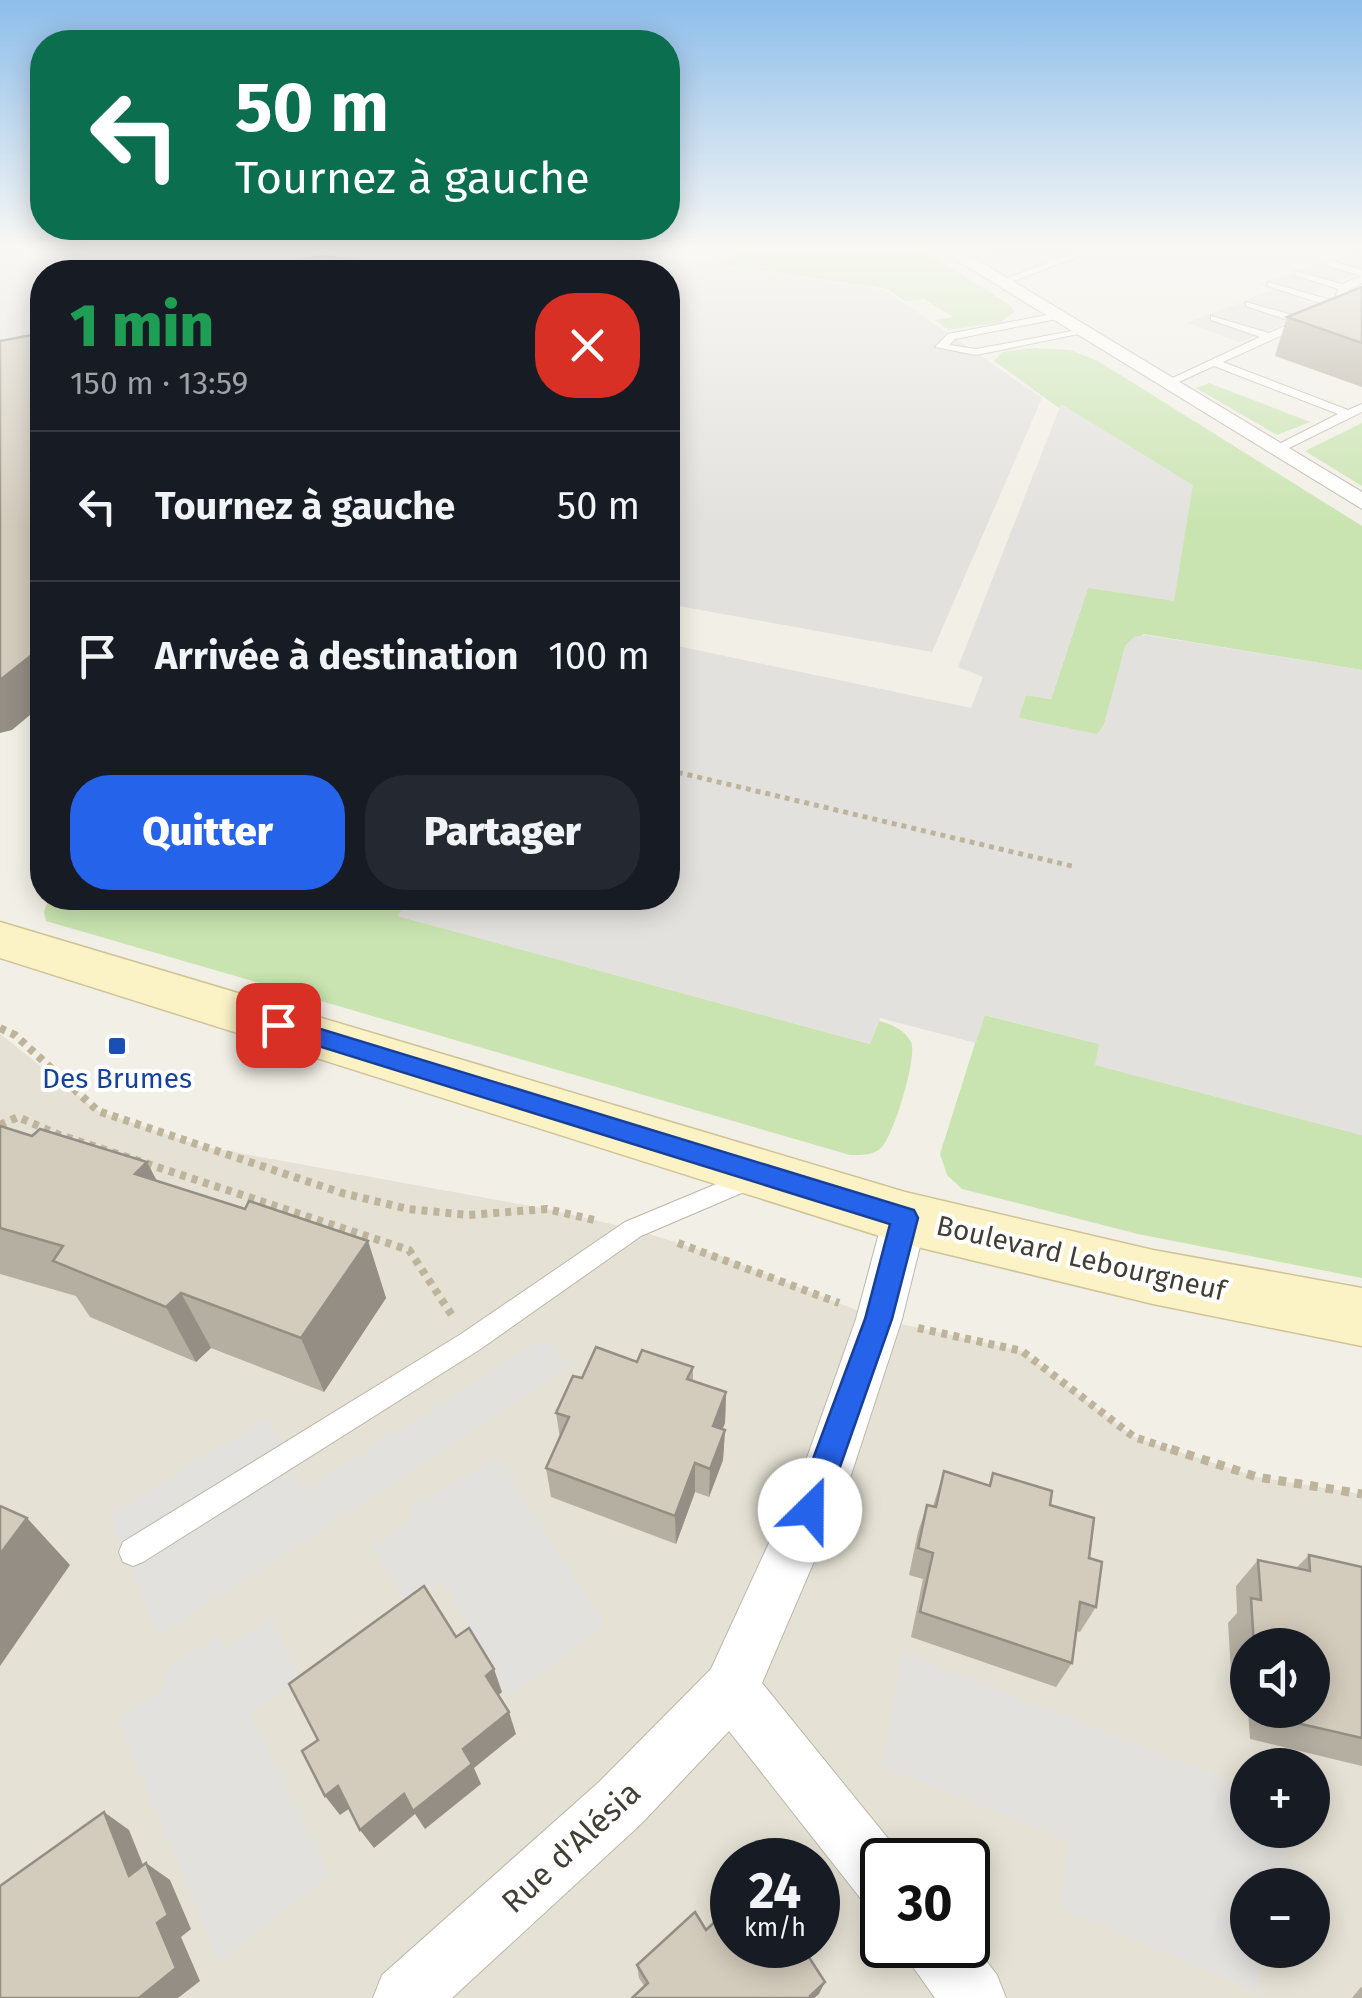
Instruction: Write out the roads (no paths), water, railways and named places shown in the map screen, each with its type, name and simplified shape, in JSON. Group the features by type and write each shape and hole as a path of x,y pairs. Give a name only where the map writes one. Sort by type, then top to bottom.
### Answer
{"main road":[{"name":"Boulevard Lebourgneuf","path":"0,940 904,1218 1153,1276 1362,1316"}],"street":[{"path":"1099,341 1362,502"},
{"name":"Rue d'Alésia","path":"405,1998 620,1803 730,1689 826,1475 878,1319 904,1218"},
{"path":"730,1689 860,1851"},
{"path":"952,1968 974,1998"}],"lane":[{"path":"946,341 940,347 976,352 1034,341"},
{"path":"1168,383 1261,341"},
{"path":"1214,362 1348,414"},
{"path":"1277,450 1362,408"},
{"path":"133,1552 470,1342 633,1229 762,1173"}],"place":[{"name":"Des Brumes","path":"117,1046"}]}
